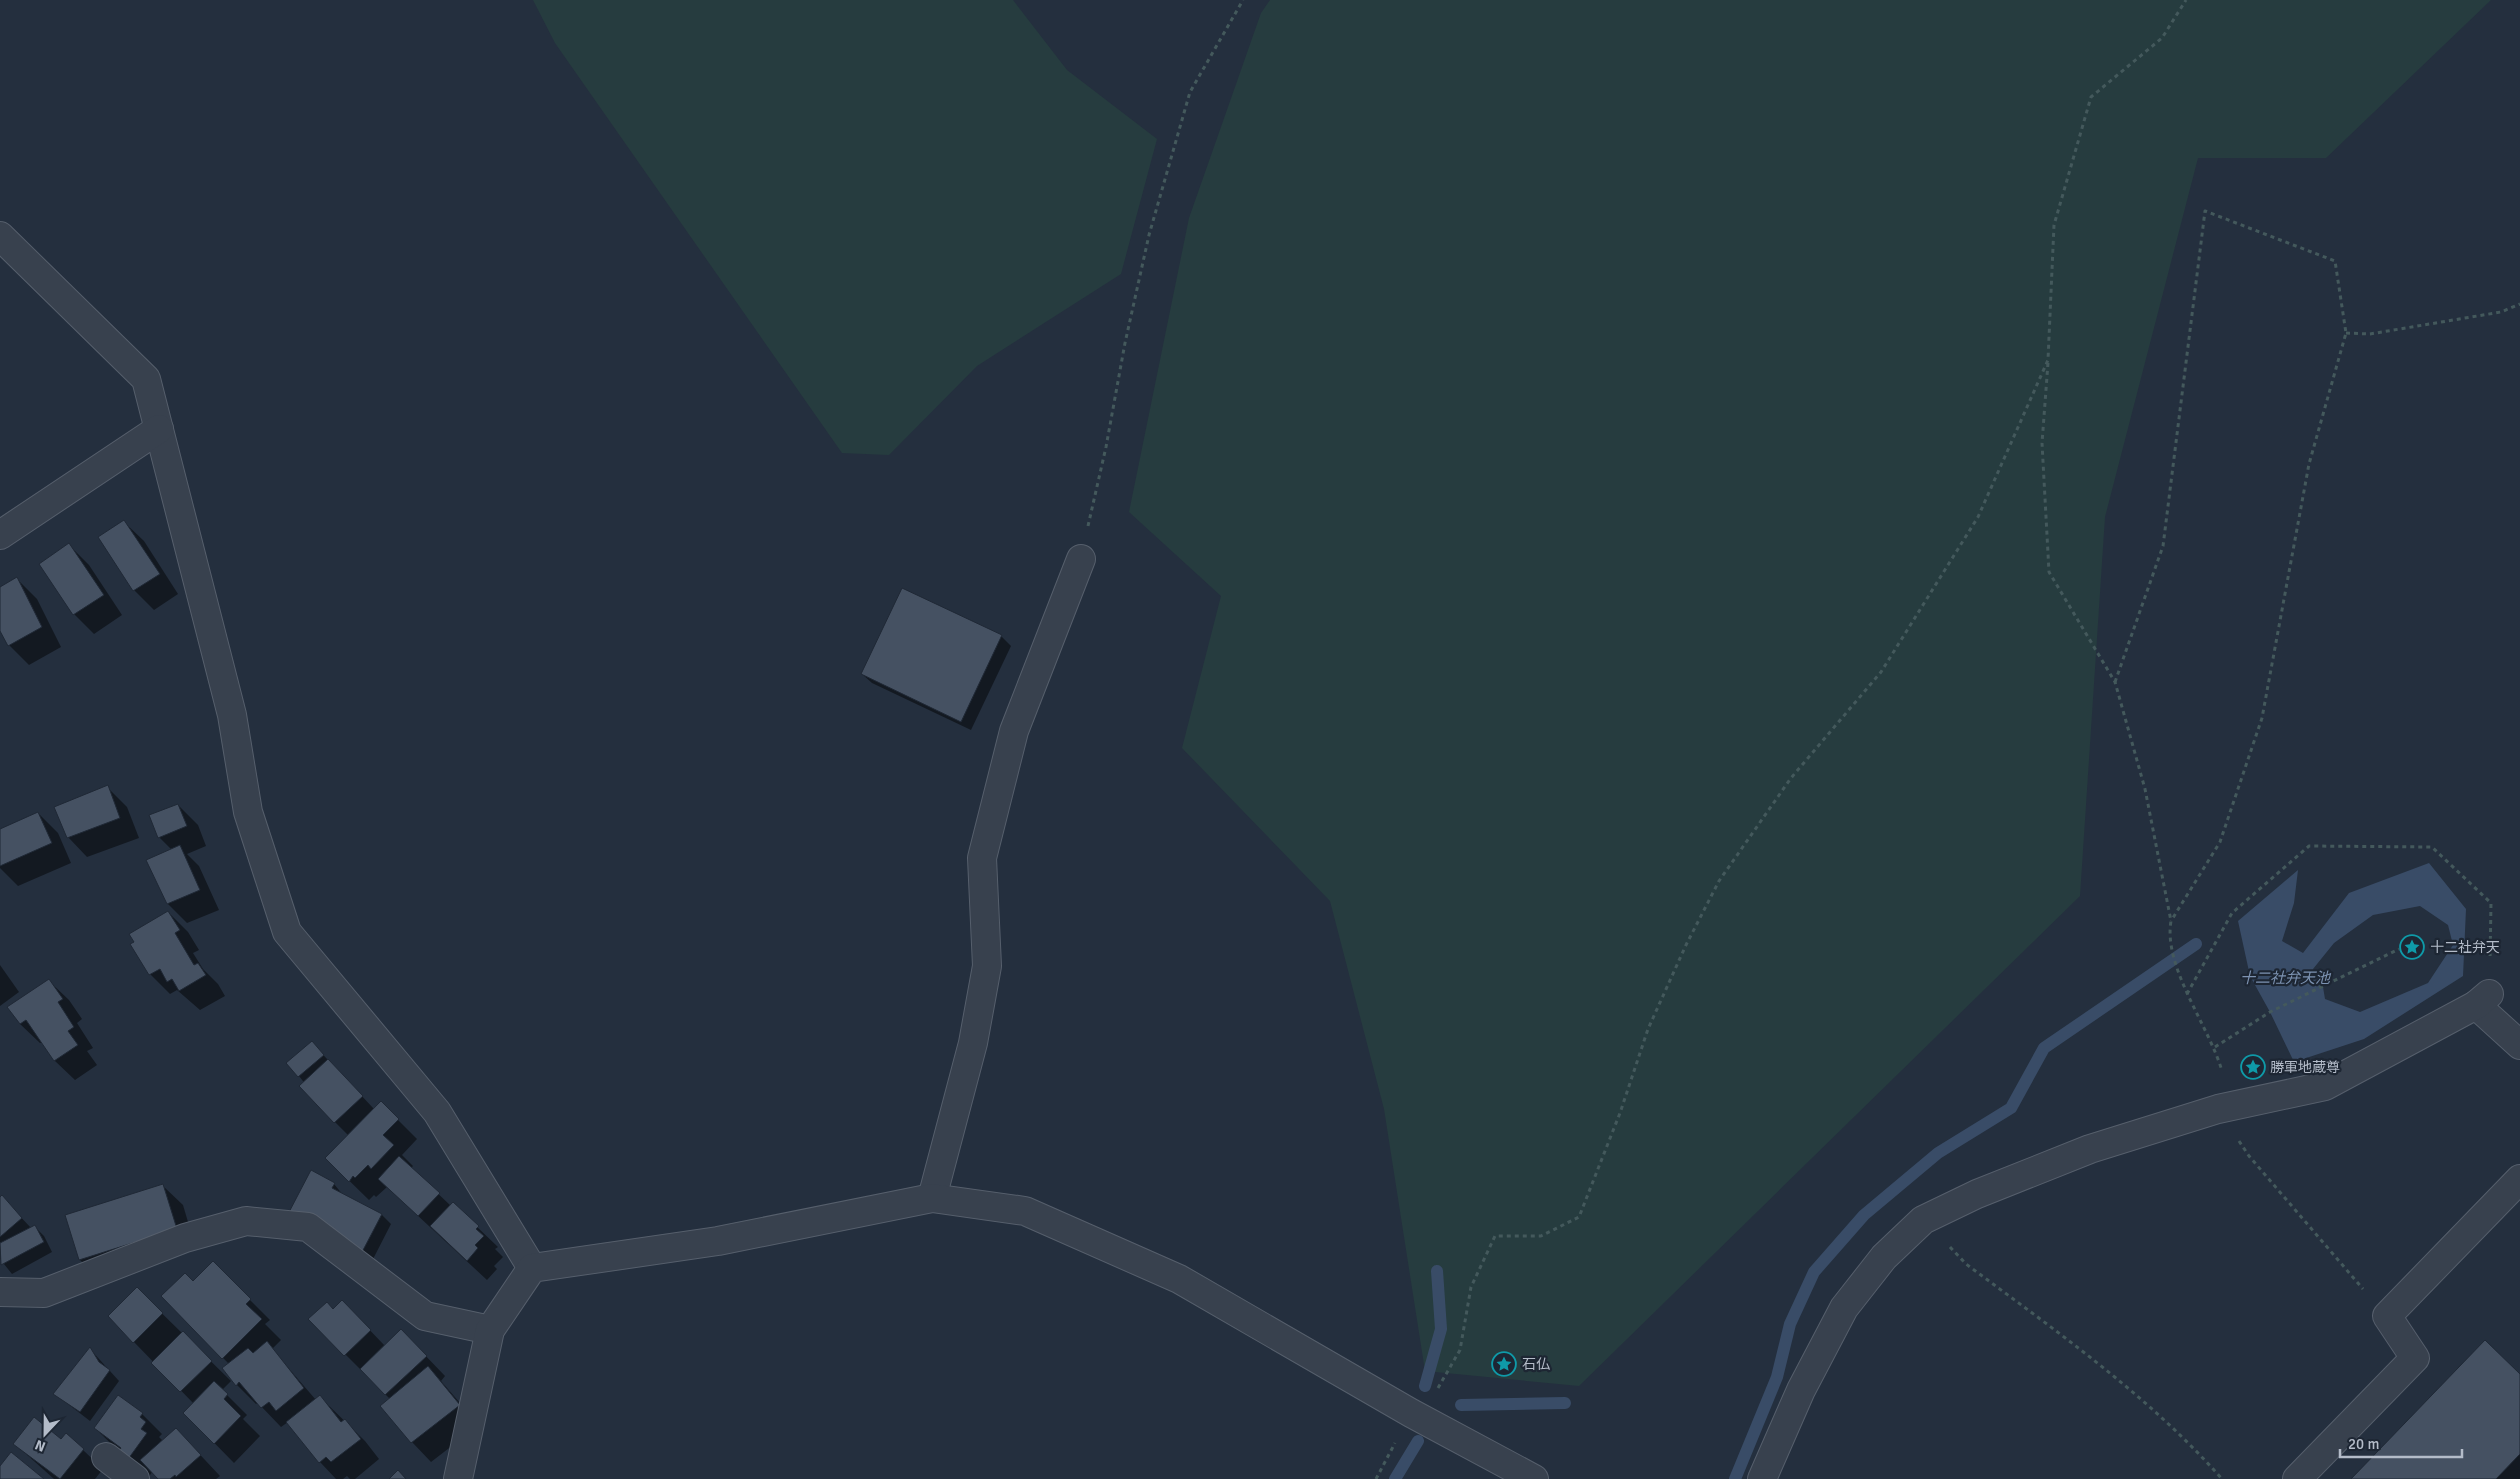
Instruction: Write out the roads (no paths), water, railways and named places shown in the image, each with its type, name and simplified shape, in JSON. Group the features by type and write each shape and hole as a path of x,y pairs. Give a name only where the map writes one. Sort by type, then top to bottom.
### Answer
{"street":[{"path":"0,236 146,379 232,715 248,812 287,932 437,1112 532,1268"},
{"path":"0,535 159,429"},
{"path":"932,1198 973,1043 987,966 982,858 1014,731 1081,559"},
{"path":"1762,1479 1801,1390 1844,1308 1884,1257 1923,1220 1977,1194 2090,1149 2232,1105 2325,1086 2482,1000 2520,1045"},
{"path":"2297,1479 2415,1358 2387,1316 2520,1179"},
{"path":"458,1479 490,1330 532,1268 718,1241 932,1198 1025,1211 1179,1279 1411,1413 1534,1479"},
{"path":"0,1292 44,1293 185,1238 246,1221 308,1227 425,1316 490,1330"},
{"path":"106,1457 135,1479"}],"water":[{"name":"十二社弁天池","path":"2429,863 2466,909 2463,976 2364,1039 2294,1062 2250,976 2238,921 2298,870 2294,903 2282,941 2303,953 2349,893","holes":["2420,906 2448,925 2453,945 2428,983 2360,1012 2325,999 2323,987 2313,969 2334,943 2373,915"]}],"waterway":[{"path":"1735,1479 1777,1377 1790,1324 1814,1272 1864,1215 1938,1153 2011,1108 2044,1048 2196,944"},
{"path":"1425,1386 1441,1329 1437,1271"},
{"path":"1461,1405 1565,1403"},
{"path":"1395,1479 1418,1441"}],"place":[{"name":"十二社弁天","path":"2412,947"},
{"name":"勝軍地蔵尊","path":"2253,1067"},
{"name":"石仏","path":"1504,1364"}]}
